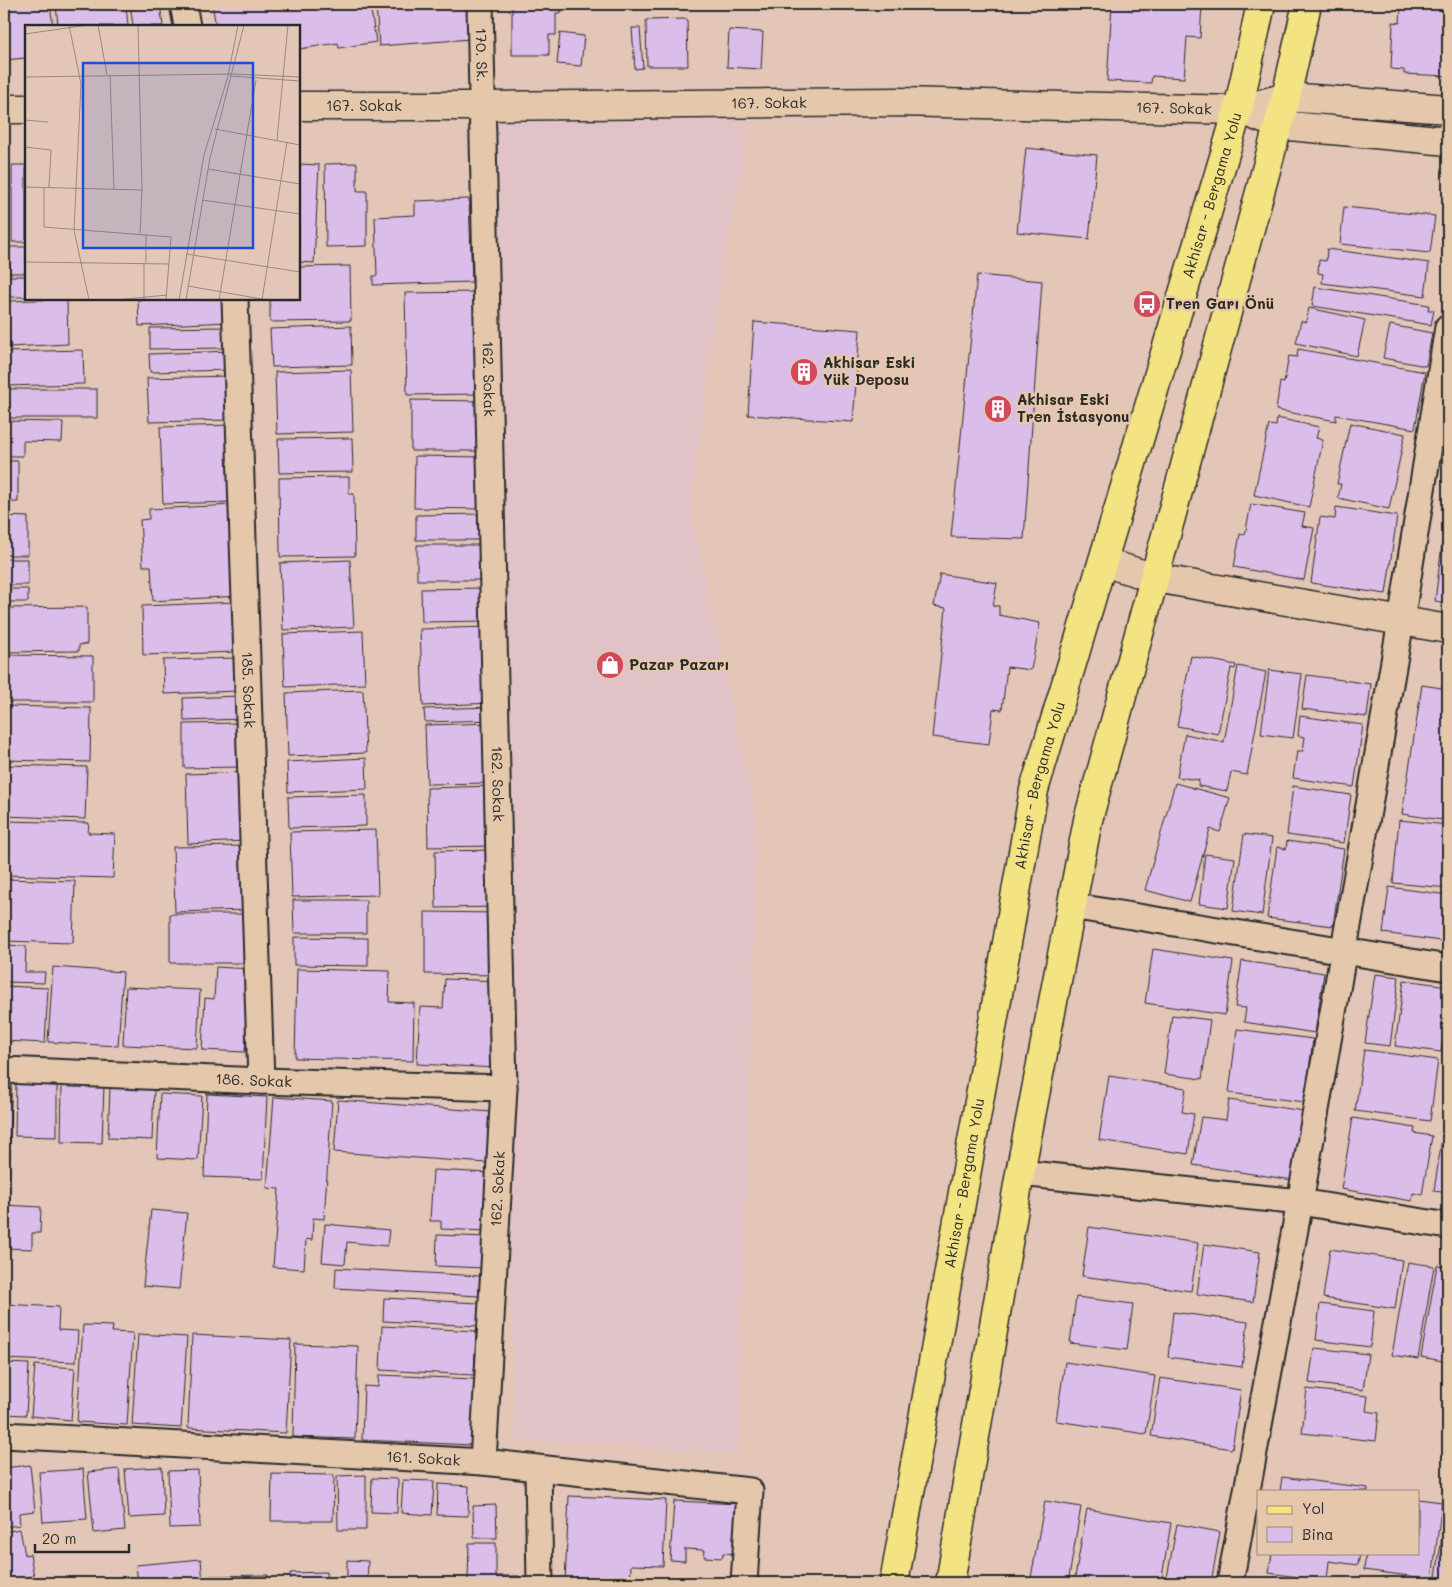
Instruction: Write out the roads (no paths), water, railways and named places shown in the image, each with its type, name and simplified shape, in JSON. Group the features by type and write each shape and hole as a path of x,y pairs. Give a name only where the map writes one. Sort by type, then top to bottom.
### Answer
{"main road":[{"name":"Akhisar - Bergama Yolu","path":"894,1583 1034,790 1238,110 1261,4"},
{"path":"950,1583 1020,1172 1088,820 1279,124 1307,4"}],"street":[{"path":"184,4 187,25"},
{"name":"170. Sk.","path":"480,4 483,106"},
{"path":"1238,110 1286,97 1448,109"},
{"name":"167. Sokak","path":"300,106 898,102 1238,110"},
{"name":"162. Sokak","path":"483,106 504,1088 483,1462"},
{"path":"4,109 25,109"},
{"path":"1238,110 1279,124 1448,142"},
{"name":"185. Sokak","path":"235,300 261,1082"},
{"path":"1230,1583 1344,951 1401,621 1448,327"},
{"path":"1102,562 1155,578 1448,629"},
{"path":"1072,906 1448,968"},
{"name":"186. Sokak","path":"4,1070 261,1082 504,1088"},
{"path":"1020,1172 1300,1202 1448,1226"},
{"name":"161. Sokak","path":"4,1435 483,1462 750,1491 744,1583"},
{"path":"538,1469 540,1583"}],"place":[{"name":"Tren Garı Önü","path":"1147,304"},
{"name":"Akhisar Eski Yük Deposu","path":"804,372"},
{"name":"Akhisar Eski Tren İstasyonu","path":"998,409"},
{"name":"Pazar Pazarı","path":"610,665"}]}
